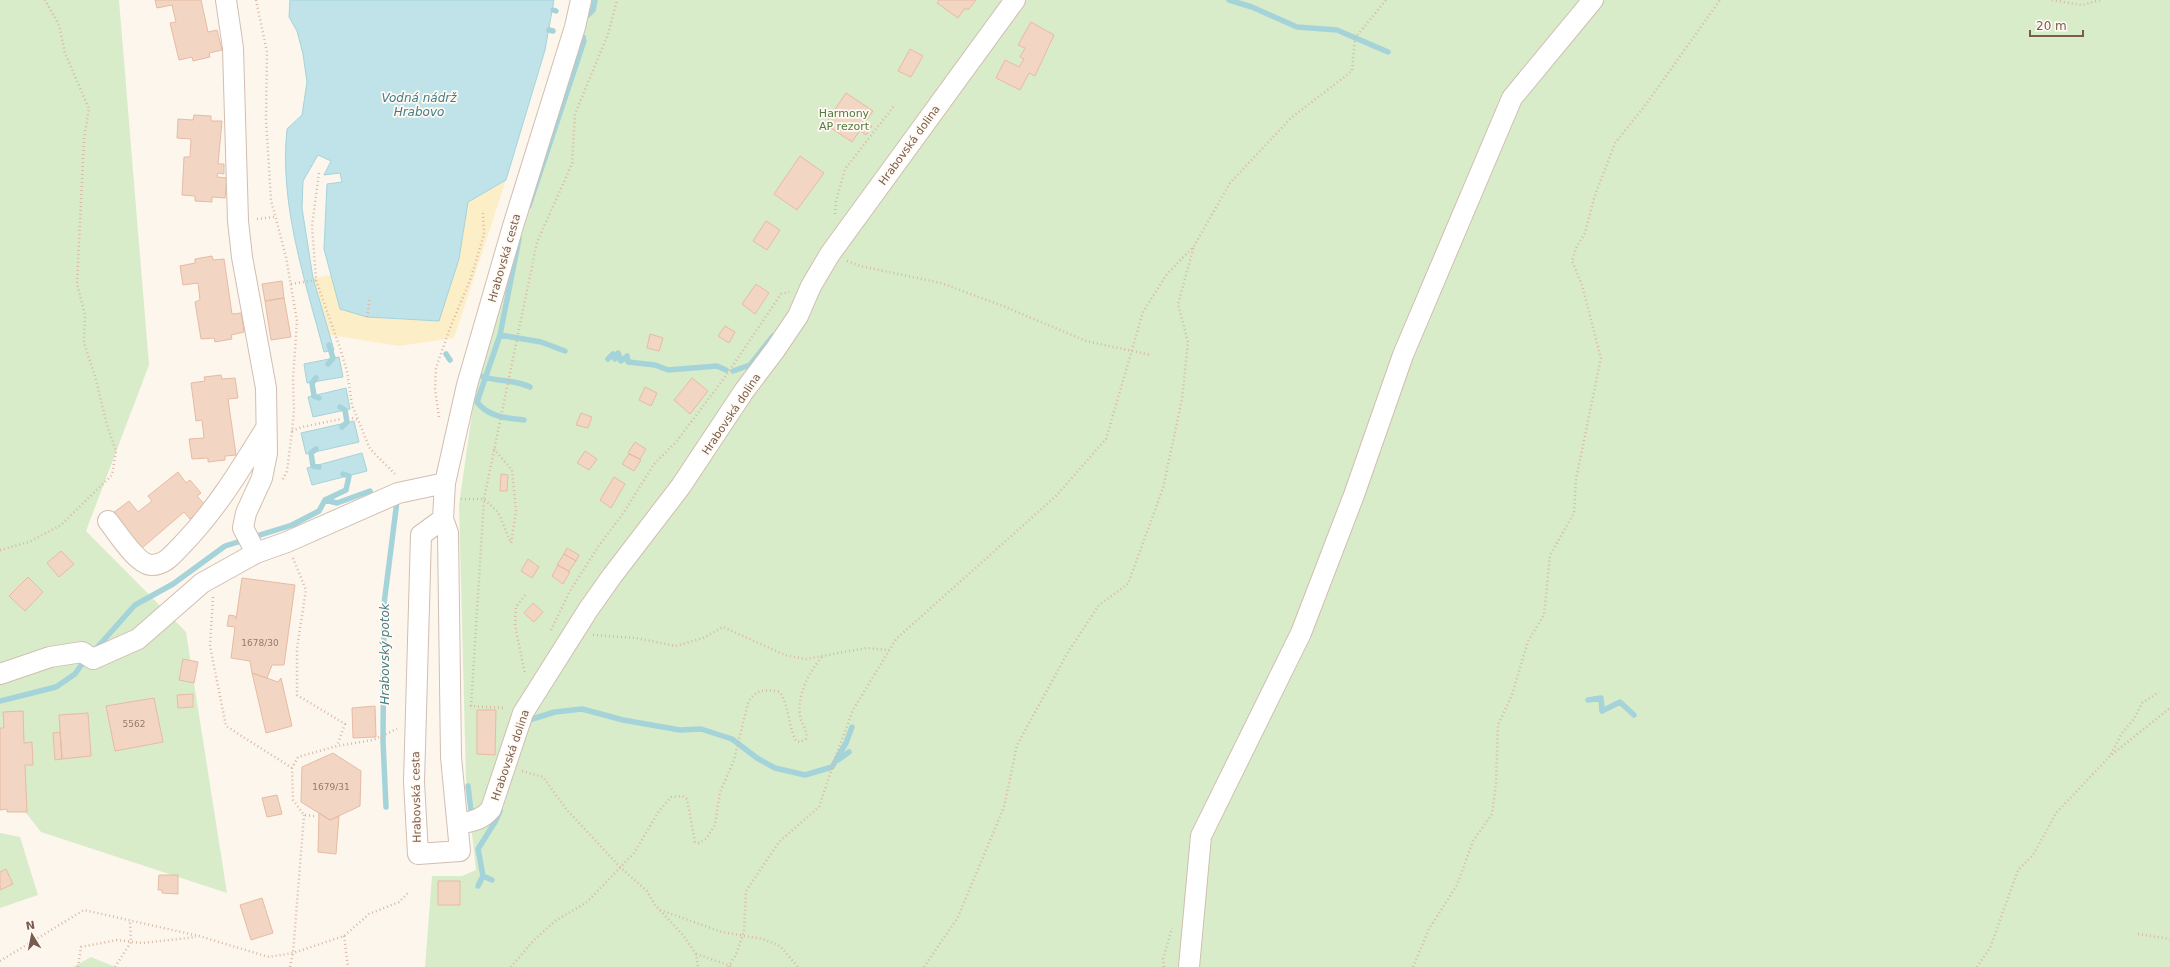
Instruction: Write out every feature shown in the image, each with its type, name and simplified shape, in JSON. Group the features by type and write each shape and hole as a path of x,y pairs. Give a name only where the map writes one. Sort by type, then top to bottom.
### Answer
{"street":[{"path":"226,0 233,48 238,221 242,257 266,388 267,453 262,478 246,514 250,542"},
{"name":"Hrabovská cesta","path":"443,519 420,536 414,782 418,854 460,851 459,824 451,757 448,533 443,519 445,484 467,385 513,226 575,26 581,0"},
{"name":"Hrabovská dolina","path":"459,824 476,821 491,809 523,713 573,632 612,576 706,451 744,392 798,316 811,286 830,254 1015,0"},
{"path":"1189,967 1201,836 1301,633 1354,495 1403,355 1512,98 1593,0"},
{"path":"108,521 139,560 151,565 165,562 204,522 231,486 266,428"},
{"path":"0,674 50,657 88,656 138,639 202,583 215,577 250,542 287,542 396,494 445,484"}],"path":[{"path":"0,550 29,542 61,525 112,475 116,451 107,425 95,376 84,343 86,315 76,284 84,139 89,109 65,52 59,25 45,0"},
{"path":"256,0 267,52 266,120 271,200 291,284 297,321 293,379 294,410 292,432 287,471 281,482"},
{"path":"471,706 484,499 494,449 510,378 537,242 572,164 575,114 608,34 617,0"},
{"path":"729,966 736,956 742,936 746,891 779,842 819,807 853,710 896,639 1056,496 1106,439 1143,312 1167,274 1194,246 1230,183 1291,118 1352,71 1355,38 1386,0"},
{"path":"1413,967 1429,929 1457,885 1473,841 1492,814 1496,784 1498,725 1512,695 1528,641 1544,615 1550,555 1574,512 1576,479 1600,358 1582,285 1572,261 1576,248 1585,233 1594,198 1615,143 1644,107 1720,0"},
{"path":"2052,0 2082,5 2101,0"},
{"path":"835,215 836,201 845,169 894,106"},
{"path":"319,174 312,226 316,280 347,371 352,405 370,449 396,494"},
{"path":"440,419 435,389 436,368 450,328 471,278 484,234 483,213"},
{"path":"924,967 958,917 998,822 1004,807 1017,745 1068,652 1099,605 1128,584 1163,488 1182,399 1188,342 1178,304 1194,246"},
{"path":"830,254 860,266 941,283 1004,306 1086,341 1151,355"},
{"path":"291,284 316,280"},
{"path":"598,547 624,512 654,464 676,442 725,377 781,294 811,286"},
{"path":"367,317 370,297"},
{"path":"352,418 358,420"},
{"path":"292,432 302,427 341,419"},
{"path":"484,499 498,512 511,543 516,511 512,470 494,449"},
{"path":"287,542 306,590 297,648 297,696 345,724 337,746"},
{"path":"215,577 210,646 226,726 292,768"},
{"path":"525,595 516,607 515,625 525,675"},
{"path":"573,632 636,638 676,646 703,638 722,627 785,655 806,659 866,648 889,650"},
{"path":"511,967 533,941 555,921 587,902 634,853 659,811 671,796 682,796 687,799 695,842 699,843 706,840 712,832 718,815 720,792 734,760 748,703 757,691 768,689 780,692 785,701 792,733 796,741 800,742 806,739 807,733 800,716 800,704 811,670 822,657"},
{"path":"2110,756 2122,733 2134,719 2142,703 2159,692"},
{"path":"451,708 471,706 511,708 523,713"},
{"path":"1977,967 1990,948 2018,870 2033,855 2056,813 2110,756 2170,708"},
{"path":"290,967 293,953 304,815 293,800 292,768 298,757 337,746 373,740 394,730"},
{"path":"506,766 543,777 567,810 620,867 647,891 660,909 682,934 696,954 698,967"},
{"path":"304,815 314,816"},
{"path":"0,961 84,910 199,936 269,957 293,953 344,936 369,914 399,902 409,892"},
{"path":"660,909 722,932 763,939 780,946 798,967"},
{"path":"115,967 131,942 130,921"},
{"path":"2138,934 2170,939"},
{"path":"78,967 81,947 117,940 142,943 199,936"},
{"path":"344,936 348,967"},
{"path":"696,954 734,967"}],"green space":[{"path":"0,0 119,0 149,365 86,531 186,632 227,893 41,832 0,780"},
{"name":"Harmony AP rezort","path":"590,0 2170,0 2170,967 425,967 432,876 462,876 476,870 466,780 459,505 476,385"},
{"path":"0,833 20,837 38,895 0,908"},
{"path":"91,957 115,967 73,967"}],"sand":[{"path":"506,180 454,338 399,346 330,335 313,278 331,275 341,309 367,317 406,320 459,259 468,202"}],"water":[{"name":"Vodná nádrž Hrabovo","path":"290,0 554,0 545,50 506,180 468,202 459,259 439,321 367,317 340,309 324,249 327,184 342,182 340,173 324,175 331,161 318,155 303,181 302,208 313,278 334,350 324,352 295,242 287,185 287,129 302,115 307,82 303,54 297,31 289,17"},
{"path":"339,357 343,377 307,383 304,364"},
{"path":"346,388 350,409 313,417 308,397"},
{"path":"354,421 359,442 306,454 301,433"},
{"path":"362,453 367,471 312,485 307,468"}],"building":[{"path":"155,0 201,0 208,32 217,30 222,50 209,53 210,57 193,61 192,57 179,60 170,23 176,22 172,5 157,8"},
{"path":"939,0 976,0 969,9 964,9 958,18 937,3"},
{"path":"1031,22 1054,35 1035,76 1029,73 1020,90 996,78 1005,60 1019,67 1024,59 1020,57 1025,48 1018,45"},
{"path":"910,49 923,56 911,77 898,71"},
{"path":"846,93 873,111 852,142 825,124"},
{"path":"194,115 211,116 211,121 222,121 218,164 224,164 224,174 218,173 217,177 227,178 225,198 212,197 212,202 195,201 195,196 182,195 184,157 190,157 191,139 177,138 178,119 193,120"},
{"path":"865,122 872,126 866,135 859,130"},
{"path":"800,156 824,173 797,210 774,194"},
{"path":"766,221 780,230 767,250 753,241"},
{"path":"212,256 213,260 224,259 232,314 241,313 244,332 231,335 232,339 215,342 214,338 201,339 195,302 200,300 198,283 183,285 180,266 195,263 195,259"},
{"path":"282,281 284,298 265,301 262,284"},
{"path":"756,284 769,293 755,314 742,304"},
{"path":"284,298 291,337 271,340 265,301"},
{"path":"725,326 735,332 729,343 718,336"},
{"path":"650,334 663,338 659,351 647,348"},
{"path":"221,375 222,379 235,378 238,398 228,399 236,455 225,456 225,460 208,462 208,458 192,459 189,439 204,438 202,420 196,421 191,383 205,381 204,377"},
{"path":"692,378 708,391 690,414 674,400"},
{"path":"645,387 657,393 651,406 639,400"},
{"path":"581,413 592,417 588,428 576,425"},
{"path":"635,442 646,449 640,459 628,453"},
{"path":"585,451 597,459 589,470 577,463"},
{"path":"629,454 641,460 634,471 622,464"},
{"path":"178,472 186,483 190,480 201,493 197,496 206,506 190,519 184,512 142,548 134,539 130,542 113,513 129,501 138,512 152,501 148,496"},
{"path":"501,474 508,475 507,491 500,491"},
{"path":"614,477 625,484 611,508 600,500"},
{"path":"567,548 579,555 576,561 564,554"},
{"path":"61,551 74,564 59,577 47,563"},
{"path":"564,554 576,561 569,571 557,565"},
{"path":"528,559 539,567 532,578 521,571"},
{"path":"558,565 570,572 563,584 552,576"},
{"path":"28,577 43,592 25,611 9,596"},
{"path":"242,578 295,585 284,665 272,665 267,678 252,673 250,661 231,658 235,627 227,626 229,615 235,616 236,619"},
{"path":"533,603 543,612 534,622 524,613"},
{"path":"183,659 198,662 194,683 179,680"},
{"path":"252,673 278,682 281,678 292,726 266,733"},
{"path":"193,694 193,707 178,708 177,695"},
{"path":"154,698 163,742 115,751 106,706"},
{"path":"375,706 376,737 353,738 352,708"},
{"path":"477,710 496,710 495,755 477,754"},
{"path":"23,711 24,743 32,742 33,765 25,765 27,812 7,812 7,809 0,810 0,728 4,728 3,712"},
{"path":"88,713 91,756 62,759 59,715"},
{"path":"60,732 62,759 55,760 53,733"},
{"path":"333,753 361,771 360,806 330,820 301,802 302,767"},
{"path":"277,795 282,814 267,817 262,798"},
{"path":"319,813 330,820 339,816 336,854 318,852"},
{"path":"6,869 13,884 0,890 0,872"},
{"path":"159,875 178,875 178,894 162,893 162,890 158,890"},
{"path":"438,881 460,881 460,905 438,905"},
{"path":"262,898 273,933 251,940 240,905"}],"waterway":[{"path":"588,15 593,10 595,0"},
{"path":"1229,0 1252,7 1297,27 1337,30 1388,52"},
{"path":"549,30 553,31"},
{"path":"529,206 584,41 583,37"},
{"path":"519,239 500,335 477,402 481,407 492,414 524,420"},
{"path":"500,335 541,342 565,351"},
{"path":"733,371 750,365 773,336"},
{"name":"Hrabovský potok","path":"328,364 333,358 329,345"},
{"path":"608,359 613,354 615,359 618,353 621,361 627,356 628,362 655,365 668,370 717,366 726,370"},
{"path":"446,354 450,360"},
{"path":"481,376 524,384 530,387"},
{"name":"Hrabovský potok","path":"316,378 312,383 314,396 319,398"},
{"name":"Hrabovský potok","path":"340,407 345,410 347,422 342,427"},
{"name":"Hrabovský potok","path":"316,449 311,453 313,466 319,467"},
{"name":"Hrabovský potok","path":"343,474 349,476 346,490 325,500 337,503 370,491"},
{"path":"94,651 135,605 173,584 225,546 292,525 319,511 325,500"},
{"name":"Hrabovský potok","path":"386,807 383,741 384,604 397,501"},
{"path":"0,701 56,687 75,674 86,658"},
{"path":"1588,700 1601,698 1602,711 1620,702 1634,715"},
{"path":"528,725 529,720 555,712 582,709 623,720 680,730 701,729 732,739 757,758 775,768 805,775 832,767 846,743 852,727"},
{"path":"838,760 849,752"},
{"path":"468,786 471,811"},
{"path":"492,880 483,876 478,849 500,811"},
{"path":"478,886 483,876"}]}
